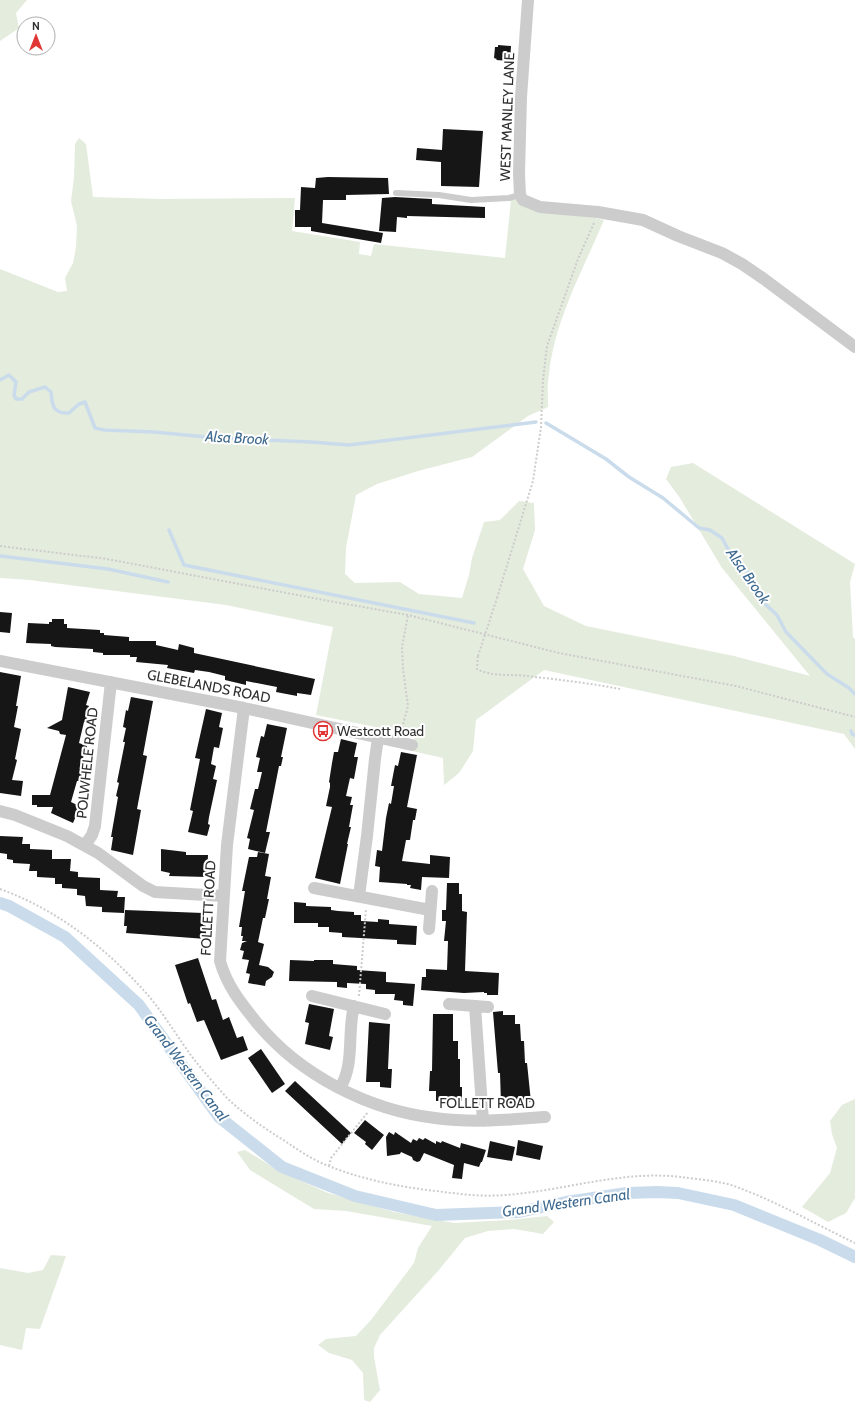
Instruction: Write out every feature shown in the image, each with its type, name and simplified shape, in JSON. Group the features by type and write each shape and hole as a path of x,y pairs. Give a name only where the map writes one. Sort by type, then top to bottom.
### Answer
{"street":[{"name":"WEST MANLEY LANE","path":"528,0 521,97 519,174 520,195 523,200 540,207 598,212 642,220 722,253 764,279 855,347"},
{"name":"GLEBELANDS ROAD","path":"0,661 244,708 412,745"},
{"name":"POLWHELE ROAD","path":"85,846 95,826 111,682"},
{"name":"FOLLETT ROAD","path":"244,708 227,845 223,896 220,961 223,973 230,986 262,1029 296,1061 319,1077 374,1103 411,1114 434,1118 483,1121 544,1118"},
{"path":"363,896 378,738"},
{"path":"0,811 47,827 85,846 143,886 155,892 223,896"},
{"path":"314,888 363,896 430,910"},
{"path":"428,929 432,891"},
{"path":"312,996 385,1014"},
{"path":"449,1004 488,1007"},
{"path":"475,1006 483,1121"},
{"path":"340,1088 346,1076 351,1016 356,1007"}],"lane":[{"path":"396,193 439,195 471,200 509,198 520,195"}],"path":[{"path":"598,212 578,259 547,346 540,427 533,481 478,656 477,669 486,674 581,682 620,689"},
{"path":"0,546 107,559 408,615 559,653 736,686 855,717"},
{"path":"398,742 408,706 403,669 402,647 408,615"},
{"path":"356,1007 363,896"},
{"path":"329,1166 331,1158 374,1103"}],"green space":[{"path":"0,0 27,0 16,13 16,30 0,41"},
{"path":"79,138 86,144 93,197 161,199 295,198 292,231 360,242 359,254 371,256 374,244 505,258 511,200 519,200 604,220 571,295 557,334 548,378 548,407 528,416 472,457 418,471 377,484 356,495 346,548 345,574 355,583 400,582 419,594 462,598 469,575 472,558 484,522 500,520 519,501 534,503 535,530 523,569 544,606 586,626 734,656 810,676 722,568 680,498 666,479 671,467 693,463 855,564 850,582 853,637 855,639 855,749 844,734 544,670 476,720 473,751 459,773 444,785 443,758 412,751 415,735 316,715 333,627 226,605 30,580 0,578 0,269 58,292 67,291 65,278 73,263 76,248 77,226 71,201 74,178 75,144"},
{"path":"855,1099 855,1198 846,1213 828,1222 802,1207 830,1173 837,1148 832,1134 830,1121 842,1105"},
{"path":"245,1150 281,1172 328,1193 394,1212 454,1223 547,1216 554,1222 543,1234 514,1229 488,1231 465,1238 438,1271 380,1335 374,1348 374,1357 380,1390 370,1402 364,1400 363,1373 352,1360 329,1353 318,1345 326,1339 356,1336 371,1320 414,1263 418,1248 432,1226 346,1211 314,1209 250,1170 237,1152"},
{"path":"51,1255 66,1256 40,1329 26,1328 22,1350 0,1345 0,1268 28,1273 43,1270"}],"building":[{"path":"498,45 511,46 510,61 496,60 497,59 494,58 495,47 498,47"},
{"path":"443,129 483,131 479,187 441,186 441,162 416,160 417,148 442,150"},
{"path":"316,178 388,178 389,194 346,195 346,200 323,200 322,223 383,233 381,243 311,231 311,227 295,227 295,210 300,210 301,187 315,188"},
{"path":"395,197 432,199 432,204 485,207 485,218 397,217 396,232 379,231 382,198"},
{"path":"0,612 12,613 10,633 0,632"},
{"path":"52,619 64,619 64,624 67,624 67,628 100,630 100,633 104,633 104,635 129,637 129,641 156,641 156,645 178,650 179,644 194,648 194,653 315,679 311,695 297,693 297,696 276,692 277,687 246,681 246,685 225,680 225,676 209,672 195,670 194,673 167,668 168,665 136,662 137,657 130,657 130,655 103,655 103,653 93,652 93,649 55,647 51,646 51,644 26,643 28,623 49,624 49,622 52,622"},
{"path":"0,672 21,676 14,727 21,729 15,759 17,760 12,780 23,781 21,796 0,793"},
{"path":"68,687 90,692 86,705 89,706 88,714 86,722 84,722 79,743 87,746 81,764 83,765 80,781 77,781 71,802 79,806 73,823 51,813 53,807 37,807 37,805 32,805 32,795 50,795 66,735 60,734 59,731 47,728 62,720"},
{"path":"131,697 153,701 143,755 147,756 137,809 141,810 133,855 111,850 113,837 111,837 118,797 116,796 119,783 117,782 125,742 123,742 126,728 123,727 126,710 128,711"},
{"path":"206,709 222,713 219,727 223,728 219,748 214,747 211,764 216,766 213,779 217,780 209,817 208,824 210,825 207,836 188,832 193,811 190,810 200,759 195,758"},
{"path":"267,724 287,728 281,757 283,757 281,766 279,766 266,832 270,832 265,853 248,849 250,839 247,838 254,810 250,809 255,789 258,789 262,772 257,772 260,758 256,757 261,736 264,737"},
{"path":"341,739 357,743 354,757 358,757 354,779 350,778 346,796 352,797 350,805 353,805 349,827 351,827 340,884 315,878 332,807 326,806 334,752 338,752"},
{"path":"401,752 417,755 407,807 417,809 415,820 413,820 410,840 406,840 402,861 430,864 430,855 450,857 449,878 422,877 421,890 410,888 411,885 407,884 379,882 380,867 375,866 377,850 382,851 386,818 389,803 391,804 394,786 391,786 395,765 398,766"},
{"path":"0,836 23,837 22,844 30,844 30,849 52,850 52,859 71,859 70,871 78,872 78,877 100,878 100,890 118,891 117,897 125,897 124,913 102,912 102,907 86,906 85,896 77,895 77,889 62,888 62,884 55,884 55,878 37,877 37,871 29,871 30,864 13,863 13,860 7,859 7,854 0,853"},
{"path":"161,849 186,852 186,855 208,855 207,877 169,876 170,873 161,871"},
{"path":"258,852 269,854 265,876 271,877 267,899 269,899 258,942 264,944 259,965 268,967 274,972 272,977 266,981 265,986 248,983 250,974 246,973 249,960 242,959 244,951 240,950 242,943 247,941 242,941 242,927 239,927 245,891 242,891 249,857 257,857"},
{"path":"447,883 459,883 459,894 462,894 462,911 467,912 465,971 499,973 498,995 487,995 487,993 484,992 464,993 421,990 422,977 426,977 426,969 447,970 448,941 444,941 446,921 442,921 442,910 446,910"},
{"path":"294,902 306,903 306,906 331,907 331,910 354,912 354,915 361,915 361,921 378,922 378,919 389,920 389,924 417,926 416,945 397,944 397,940 342,937 342,933 329,932 329,927 318,927 318,923 294,923"},
{"path":"125,910 203,913 203,925 206,926 206,939 126,933 127,926 124,926"},
{"path":"198,958 212,1000 216,999 223,1020 229,1017 237,1038 243,1036 248,1050 221,1060 204,1020 197,1022 190,1003 188,1004 175,965"},
{"path":"290,960 333,960 333,964 357,966 357,970 386,972 386,982 415,984 413,1006 403,1005 403,1001 394,1000 395,994 375,994 375,990 366,989 366,984 347,983 347,988 337,987 337,982 289,981"},
{"path":"309,1004 334,1009 329,1036 333,1037 330,1050 305,1044 309,1023 305,1022"},
{"path":"503,1011 503,1015 515,1015 515,1024 520,1024 521,1041 524,1041 525,1063 527,1063 531,1102 501,1104 500,1073 498,1073 493,1012"},
{"path":"433,1014 453,1014 453,1041 458,1041 462,1101 436,1101 436,1091 429,1091 430,1071 432,1071"},
{"path":"369,1022 390,1024 388,1069 392,1069 391,1088 380,1087 380,1082 366,1082"},
{"path":"261,1049 285,1084 272,1093 248,1058"},
{"path":"295,1081 351,1133 342,1144 285,1091"},
{"path":"365,1120 384,1135 372,1150 365,1144 366,1142 354,1133"},
{"path":"389,1132 394,1135 395,1132 411,1143 413,1139 417,1141 419,1138 423,1140 425,1138 436,1144 436,1141 441,1143 442,1141 460,1148 461,1143 486,1150 479,1167 464,1163 462,1179 452,1178 454,1165 424,1153 420,1161 417,1162 413,1160 412,1157 401,1152 400,1154 387,1156 386,1137"},
{"path":"518,1140 543,1146 540,1160 516,1155"},
{"path":"490,1141 515,1147 512,1161 487,1157"}],"waterway":[{"name":"Alsa Brook","path":"0,380 9,375 16,382 14,395 16,399 22,399 29,392 45,387 51,392 54,408 60,412 69,413 79,404 85,402 95,428 104,430 349,445 536,422"},
{"name":"Alsa Brook","path":"546,423 606,459 629,477 663,498 699,528 710,530 722,538 728,549 750,575 764,603 777,615 786,632 827,674 849,688 855,694"},
{"path":"169,530 184,565 474,623"},
{"path":"0,556 108,569 168,582"},
{"name":"Alsa Brook","path":"851,731 852,734 855,735"},
{"name":"Grand Western Canal","path":"0,903 9,906 65,937 139,1005 219,1117 282,1167 355,1196 436,1215 519,1212 566,1202 627,1193 678,1193 734,1205 820,1240 855,1257"}],"place":[{"name":"Westcott Road","path":"323,731"}]}
